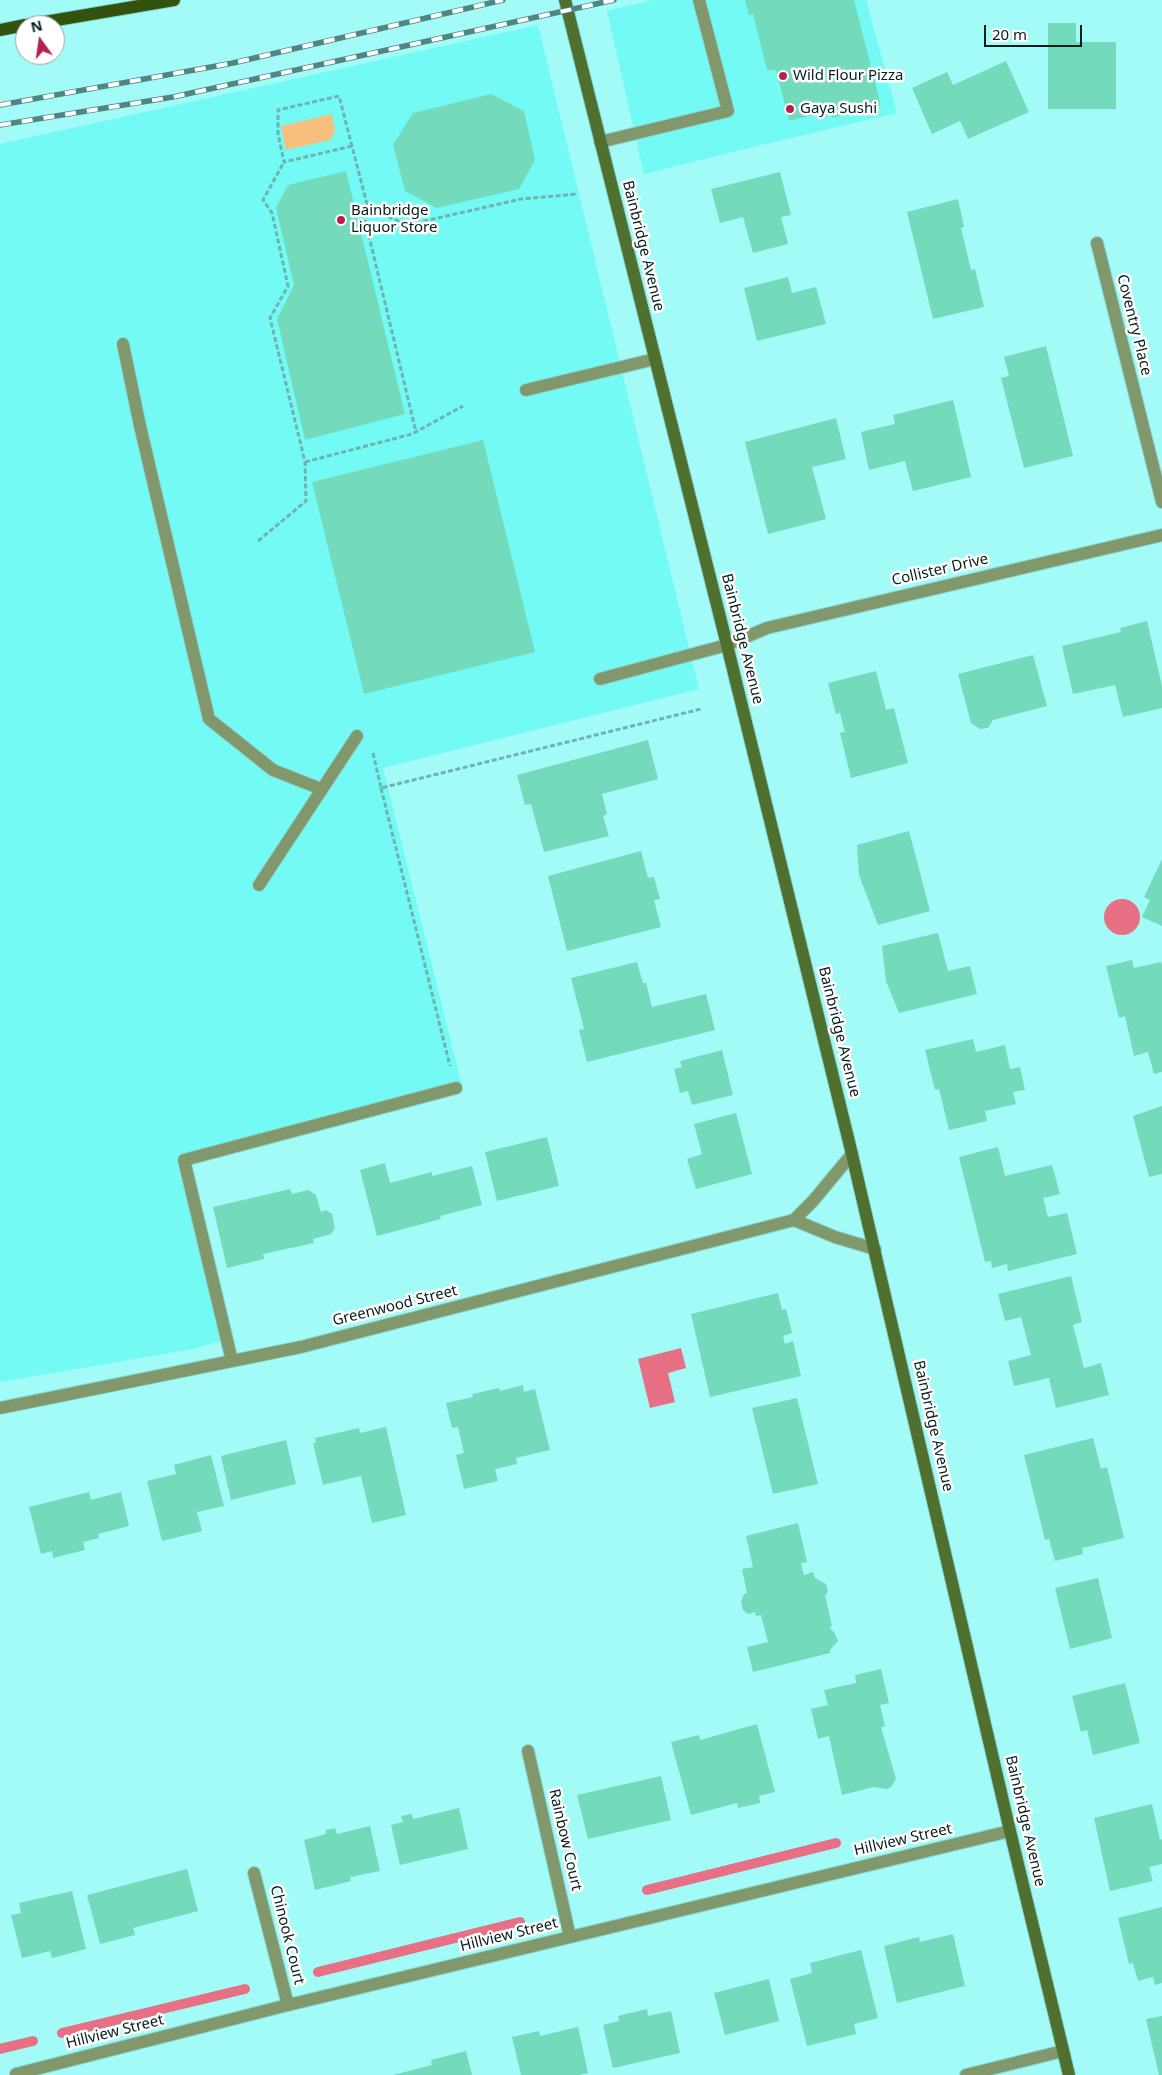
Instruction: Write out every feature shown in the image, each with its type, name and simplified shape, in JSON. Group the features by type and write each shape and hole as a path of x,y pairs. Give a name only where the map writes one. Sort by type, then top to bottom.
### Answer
{"main road":[{"path":"65,18 174,0"},
{"path":"0,30 15,27"}],"street":[{"name":"Bainbridge Avenue","path":"564,0 727,645 852,1154 1069,2075"},
{"path":"600,142 728,111 699,0"},
{"name":"Coventry Place","path":"1097,243 1162,502"},
{"path":"123,344 209,719 273,770 322,789"},
{"path":"526,390 655,358"},
{"name":"Collister Drive","path":"600,679 727,645 779,624 1162,534"},
{"path":"259,885 357,736"},
{"path":"232,1361 184,1160 456,1088"},
{"path":"852,1154 813,1201 794,1220 835,1237 875,1249"},
{"name":"Greenwood Street","path":"0,1408 301,1347 794,1220"},
{"name":"Rainbow Court","path":"528,1751 570,1937"},
{"name":"Hillview Street","path":"16,2074 288,2005 1010,1831"},
{"name":"Chinook Court","path":"254,1872 288,2005"},
{"path":"966,2075 1063,2051"}],"path":[{"path":"258,541 306,501 305,462 270,318 288,286 272,213 263,200 284,162 278,134 278,110 339,96 368,208"},
{"path":"284,162 352,146"},
{"path":"368,208 407,225 520,199 577,194"},
{"path":"368,208 363,211 416,432"},
{"path":"305,462 416,432 463,406"},
{"path":"381,788 701,709"},
{"path":"373,751 441,1036 456,1088"}],"shaded area":[{"path":"653,0 866,0 897,113 644,174 607,11"},
{"path":"538,25 699,689 383,768 462,1086 184,1160 227,1339 193,1349 0,1382 0,144"},
{"path":"332,114 335,131 330,140 286,150 281,126"},
{"path":"1122,899 1135,904 1140,917 1135,930 1122,935 1109,930 1104,917 1109,904"},
{"path":"681,1348 686,1368 668,1373 675,1402 650,1408 638,1359"}],"building":[{"path":"745,0 854,0 881,106 832,118 830,111 789,121 776,70 767,70 753,14 749,15"},
{"path":"1048,23 1076,23 1076,42 1116,42 1116,109 1048,109"},
{"path":"1006,61 1029,112 968,139 960,121 932,134 912,88 947,72 953,85"},
{"path":"491,94 524,111 535,160 519,189 437,208 405,191 393,145 413,113"},
{"path":"346,171 405,414 305,440 277,319 294,285 276,208 288,185"},
{"path":"780,172 791,215 781,217 788,244 753,253 743,217 720,223 711,189"},
{"path":"958,199 964,227 961,228 971,270 975,269 984,307 933,319 907,212"},
{"path":"788,277 792,293 816,287 826,324 757,341 744,288"},
{"path":"1046,346 1073,456 1024,468 1001,378 1009,376 1004,357"},
{"path":"953,400 971,477 913,491 905,461 869,470 861,432 895,424 893,415"},
{"path":"836,418 846,459 812,467 826,519 768,534 745,442"},
{"path":"483,440 535,652 364,694 312,482"},
{"path":"1147,621 1162,686 1162,708 1123,717 1115,685 1073,694 1062,646 1121,632 1120,628"},
{"path":"1033,655 1047,706 993,720 988,728 980,729 971,723 958,674"},
{"path":"876,671 886,710 894,708 908,763 851,778 840,733 845,732 840,713 836,714 828,683"},
{"path":"648,740 658,779 602,794 607,814 603,816 609,836 544,852 531,804 525,805 517,775"},
{"path":"909,831 930,911 878,925 859,875 857,845"},
{"path":"641,851 648,878 654,877 660,899 654,900 661,927 567,951 548,876"},
{"path":"1162,859 1162,926 1142,917 1150,900 1144,897"},
{"path":"938,933 948,971 970,966 977,994 899,1013 886,981 882,946"},
{"path":"1132,960 1134,968 1161,962 1162,965 1162,1072 1154,1074 1148,1052 1134,1056 1125,1016 1119,1018 1106,966"},
{"path":"637,962 643,983 646,983 652,1007 706,994 715,1030 587,1062 579,1030 584,1029 571,978"},
{"path":"973,1039 976,1052 1005,1045 1010,1069 1020,1067 1025,1090 1013,1092 1016,1104 985,1111 987,1121 949,1130 939,1089 935,1090 925,1050"},
{"path":"722,1050 733,1095 692,1105 688,1091 680,1093 674,1069 682,1067 680,1061"},
{"path":"1162,1106 1162,1174 1149,1177 1133,1116"},
{"path":"736,1113 752,1174 696,1189 687,1159 702,1154 694,1124"},
{"path":"547,1137 559,1186 497,1201 485,1152"},
{"path":"998,1147 1005,1176 1052,1165 1060,1194 1043,1198 1048,1217 1067,1213 1077,1254 1008,1271 1007,1264 992,1268 991,1261 985,1262 959,1157"},
{"path":"385,1163 390,1183 432,1172 432,1176 472,1166 482,1205 440,1216 441,1219 377,1236 360,1170"},
{"path":"290,1189 292,1194 308,1190 316,1195 321,1212 326,1210 332,1214 335,1228 331,1234 313,1239 314,1243 263,1254 264,1259 227,1268 213,1207"},
{"path":"1071,1276 1082,1322 1073,1325 1084,1368 1101,1363 1109,1395 1056,1408 1049,1378 1014,1386 1008,1361 1031,1355 1021,1317 1005,1321 998,1294"},
{"path":"778,1293 782,1310 786,1309 792,1333 783,1336 785,1344 793,1341 801,1376 710,1397 691,1314"},
{"path":"523,1385 524,1392 535,1389 550,1450 516,1458 517,1464 495,1469 498,1481 464,1489 456,1455 464,1453 458,1427 452,1428 446,1403 473,1397 472,1394 499,1388 500,1391"},
{"path":"797,1398 818,1484 773,1494 752,1408"},
{"path":"386,1427 406,1515 372,1523 361,1476 323,1485 313,1443 316,1443 315,1438 359,1428 360,1433"},
{"path":"1093,1438 1101,1469 1107,1467 1124,1538 1082,1548 1083,1554 1055,1561 1049,1539 1045,1540 1024,1455"},
{"path":"286,1440 296,1484 231,1500 221,1456"},
{"path":"211,1455 224,1506 197,1512 202,1531 162,1541 147,1481 176,1474 174,1465"},
{"path":"89,1492 91,1500 121,1492 129,1526 98,1534 99,1538 83,1542 85,1550 53,1558 52,1551 41,1554 29,1507"},
{"path":"798,1523 807,1562 801,1563 804,1575 813,1572 815,1578 826,1584 828,1592 825,1595 832,1626 829,1627 834,1632 838,1641 830,1650 830,1653 753,1672 747,1647 768,1642 761,1615 756,1616 755,1612 748,1614 743,1610 741,1602 744,1594 747,1593 742,1569 753,1567 746,1536"},
{"path":"1098,1578 1112,1638 1070,1649 1055,1588"},
{"path":"881,1669 889,1703 880,1705 885,1726 881,1727 896,1779 891,1787 887,1789 874,1787 842,1795 829,1736 818,1739 811,1709 828,1705 824,1690 856,1683 855,1675"},
{"path":"1125,1683 1140,1743 1093,1755 1087,1730 1081,1732 1072,1696"},
{"path":"757,1724 775,1792 759,1796 760,1803 738,1808 737,1803 691,1815 671,1742 699,1735 700,1740"},
{"path":"661,1776 671,1820 588,1839 577,1795"},
{"path":"1152,1804 1160,1840 1162,1839 1162,1864 1149,1867 1153,1881 1110,1891 1094,1818"},
{"path":"459,1808 468,1849 400,1865 391,1825 403,1822 401,1816 412,1814 413,1819"},
{"path":"370,1826 380,1871 350,1877 351,1881 315,1890 304,1840 326,1834 326,1830 335,1828 337,1834"},
{"path":"187,1869 198,1911 133,1928 135,1935 100,1944 87,1895"},
{"path":"72,1891 86,1949 52,1958 50,1951 22,1958 11,1915 21,1913 19,1903"},
{"path":"1162,1907 1162,1983 1155,1985 1153,1977 1138,1981 1133,1963 1129,1964 1118,1918"},
{"path":"953,1934 965,1986 897,2003 884,1946 919,1937 920,1942"},
{"path":"861,1950 878,2018 854,2024 856,2034 807,2046 790,1979 812,1973 810,1963"},
{"path":"769,1979 779,2021 725,2035 714,1993"},
{"path":"647,2009 648,2016 671,2011 680,2053 613,2068 603,2025 619,2021 618,2016"},
{"path":"1162,2016 1162,2075 1159,2075 1146,2019"},
{"path":"578,2027 588,2073 579,2075 521,2075 512,2037 539,2031 540,2036"},
{"path":"466,2051 472,2075 393,2075 432,2065 431,2060"}],"waterway":[{"path":"647,1890 836,1843"},
{"path":"318,1972 520,1922"},
{"path":"62,2033 245,1989"},
{"path":"0,2049 33,2041"}],"railway":[{"path":"0,105 233,63 503,0"},
{"path":"0,125 173,97 614,0"}],"place":[{"name":"Wild Flour Pizza","path":"783,76"},
{"name":"Gaya Sushi","path":"790,109"},
{"name":"Bainbridge Liquor Store","path":"341,220"}]}
